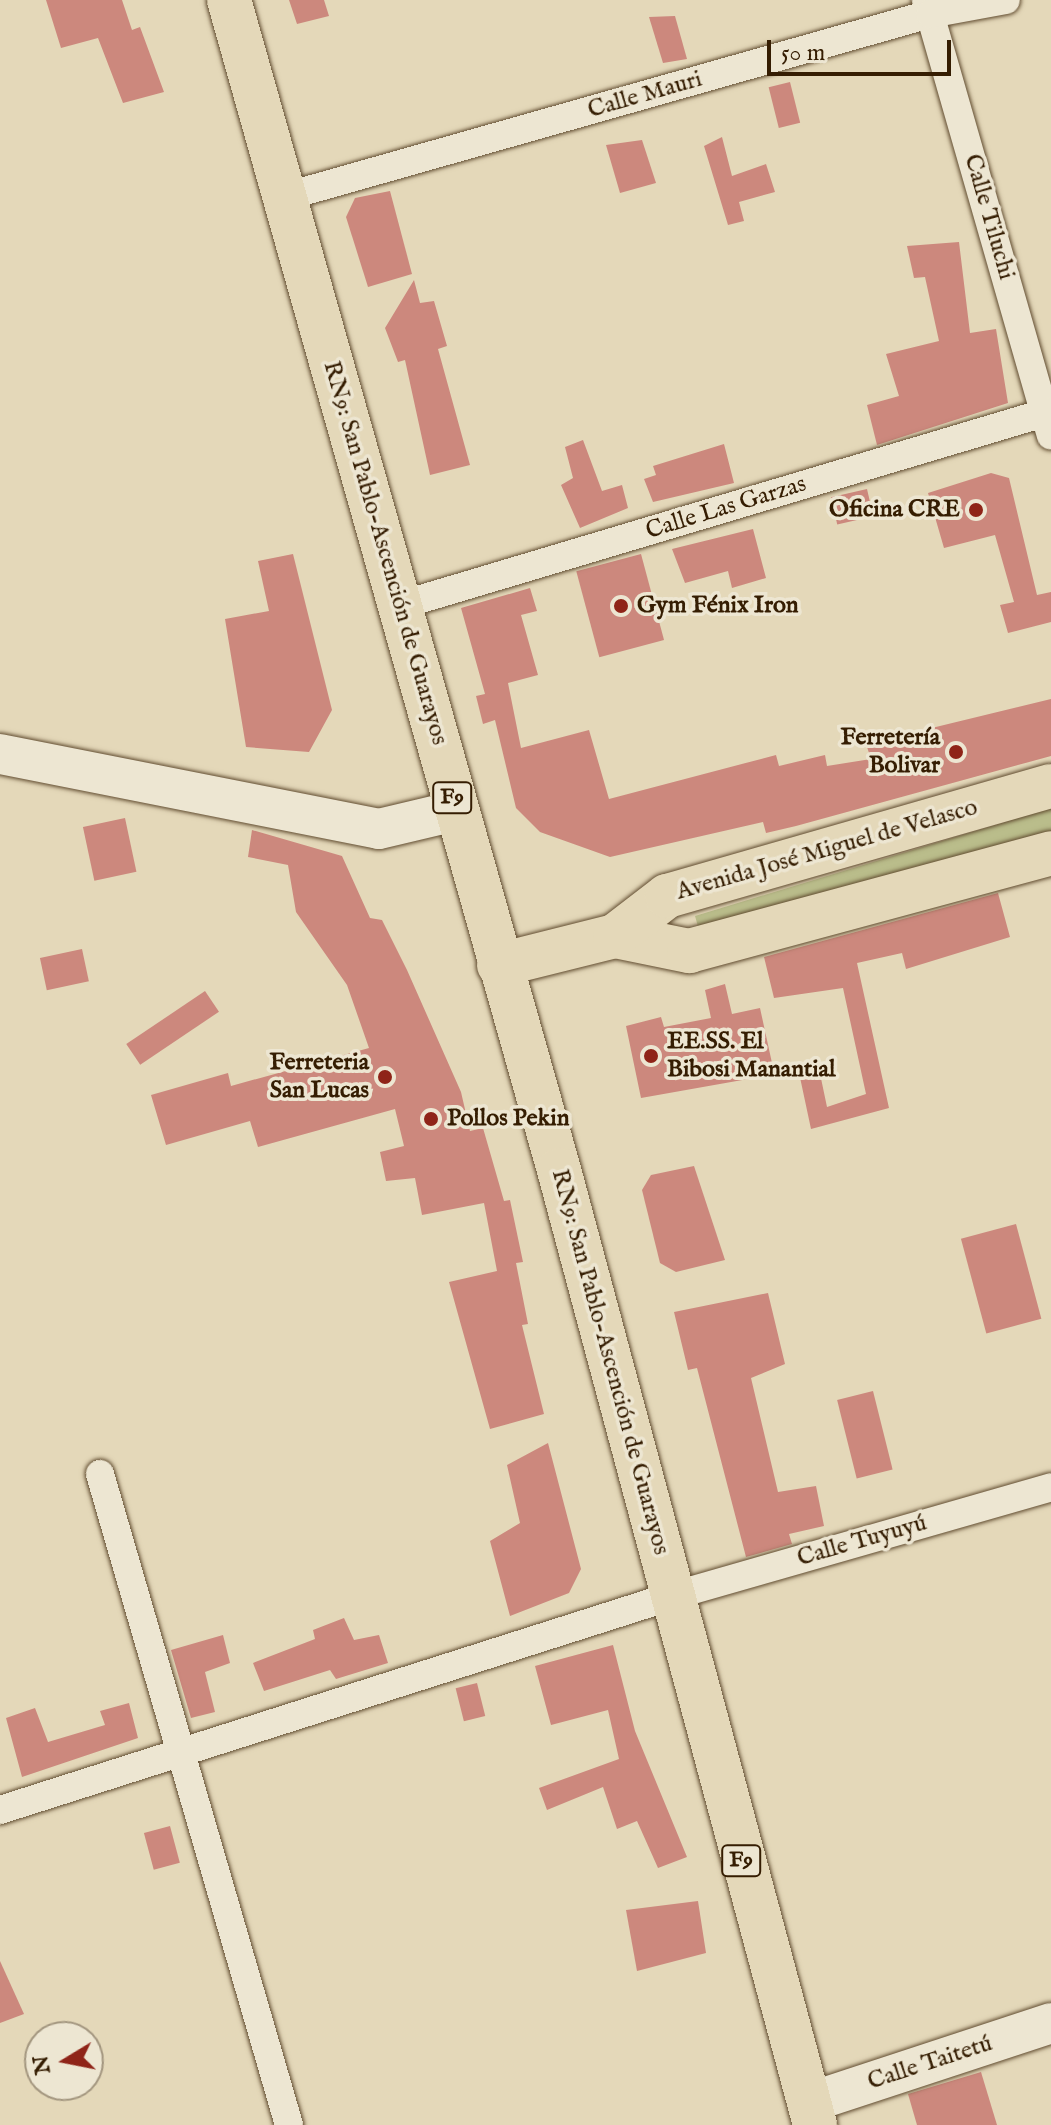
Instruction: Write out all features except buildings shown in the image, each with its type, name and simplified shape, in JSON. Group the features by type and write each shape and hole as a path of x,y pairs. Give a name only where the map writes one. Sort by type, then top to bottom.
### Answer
{"main road":[{"name":"RN9: San Pablo-Ascención de Guarayos","path":"229,0 401,605 812,2114"},
{"path":"0,754 379,829 455,811"},
{"name":"Avenida José Miguel de Velasco","path":"499,965 615,936 667,896 1051,786"},
{"name":"Avenida José Miguel de Velasco","path":"615,936 689,951 1051,853"},
{"name":"Calle Taitetú","path":"812,2114 1051,2023"}],"street":[{"name":"Calle Mauri","path":"284,197 928,7 1006,0"},
{"name":"Calle Tiluchi","path":"928,7 1049,420"},
{"name":"Calle Las Garzas","path":"401,605 1049,420"},
{"path":"100,1474 177,1754 289,2125"},
{"name":"Calle Tuyuyú","path":"0,1810 672,1596 1051,1487"}],"green space":[{"path":"1051,808 1051,836 699,930 695,916"}],"place":[{"name":"Oficina CRE","path":"976,510"},
{"name":"Gym Fénix Iron","path":"621,606"},
{"name":"Ferretería Bolivar","path":"956,752"},
{"name":"EE.SS. El Bibosi Manantial","path":"651,1056"},
{"name":"Ferreteria San Lucas","path":"385,1077"},
{"name":"Pollos Pekin","path":"431,1119"}]}
